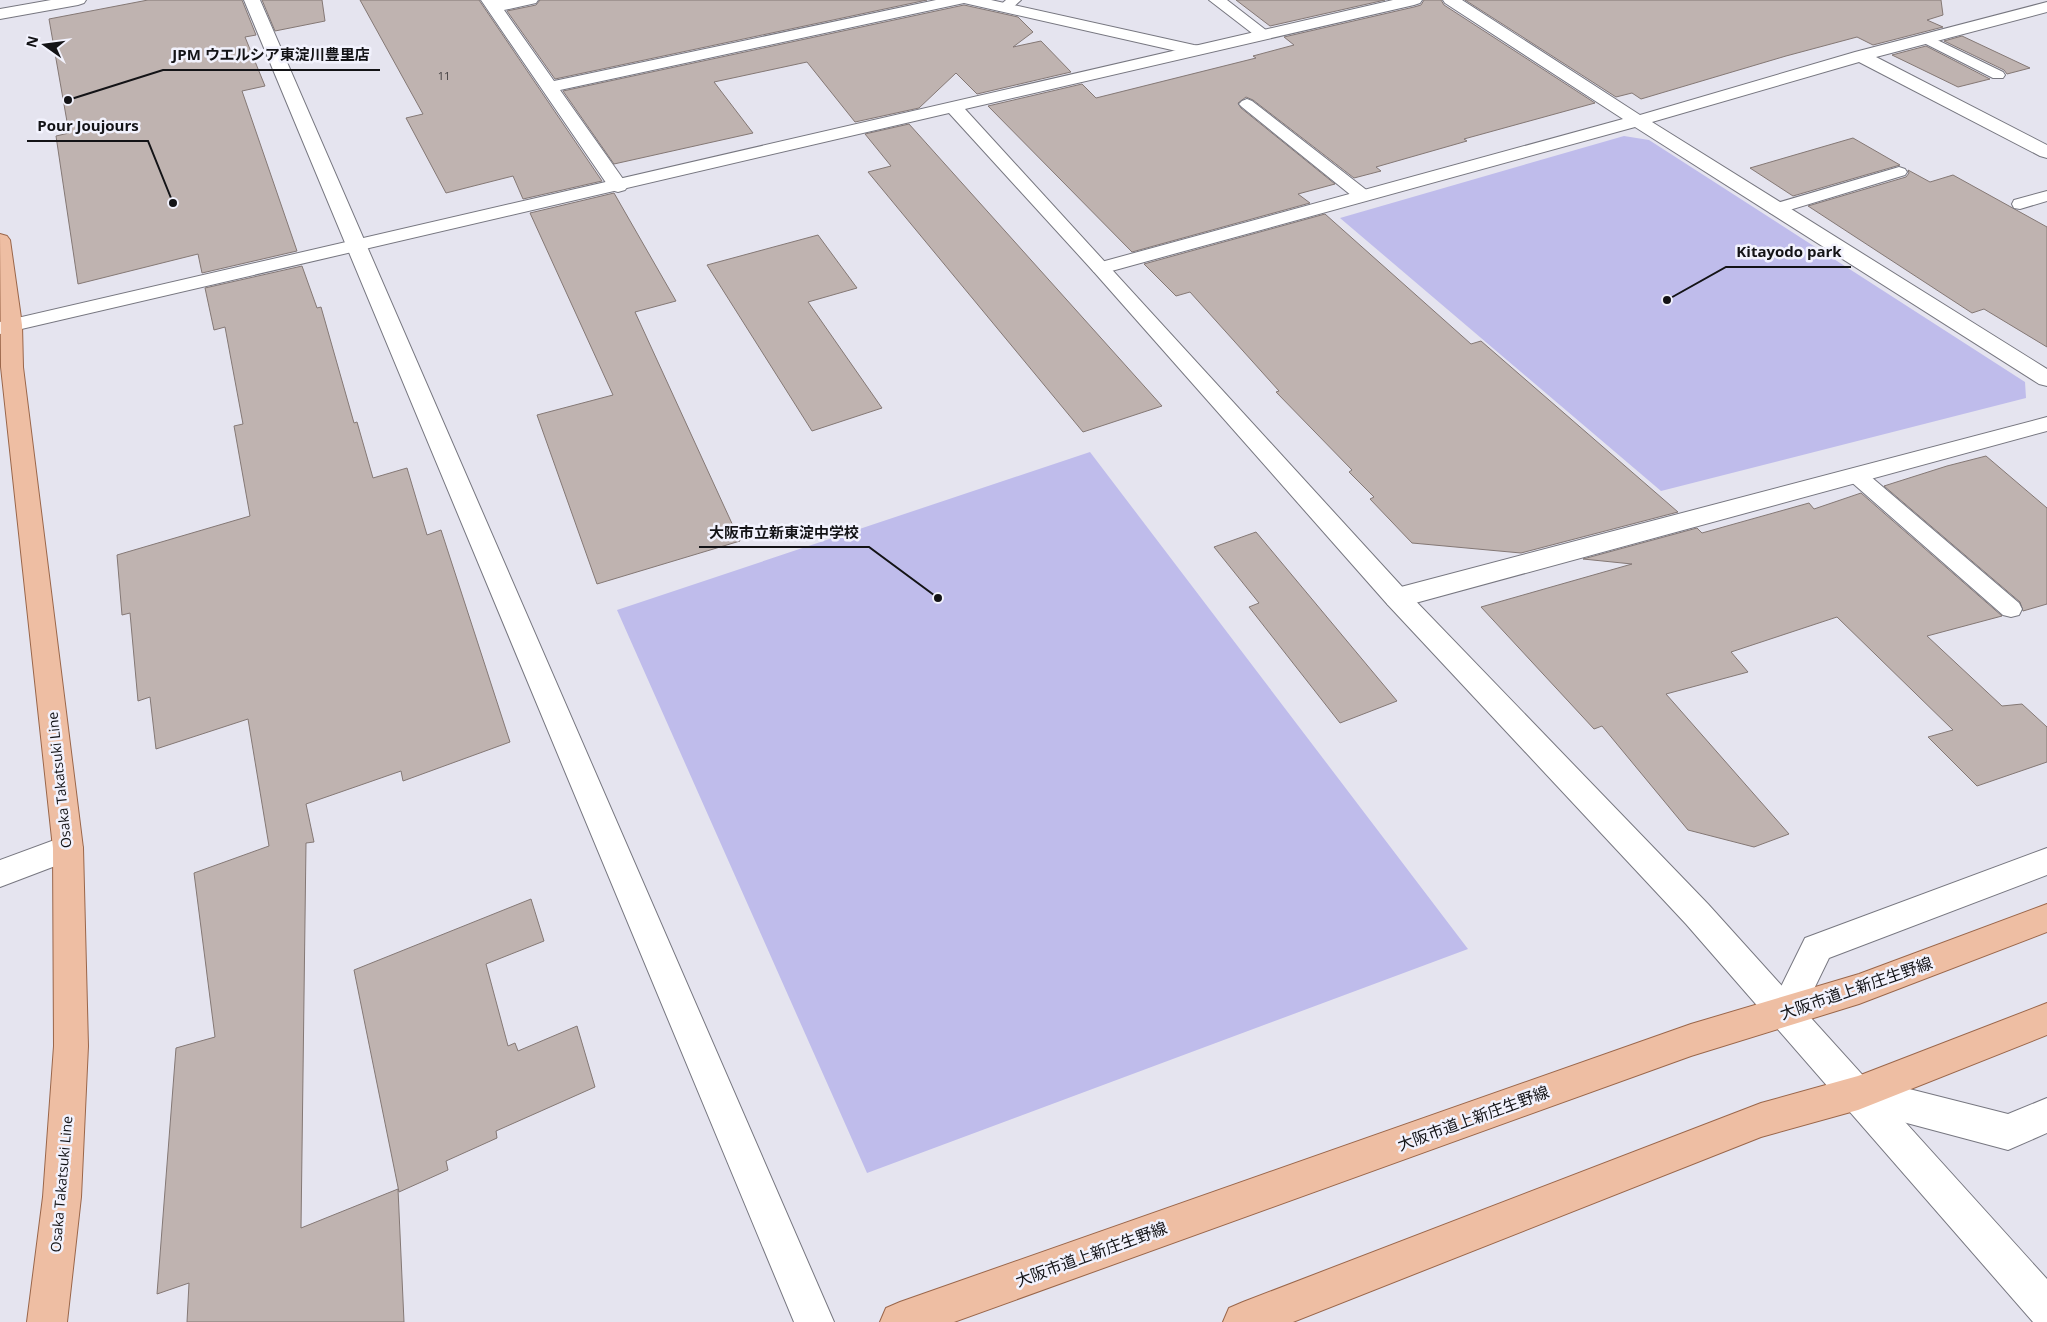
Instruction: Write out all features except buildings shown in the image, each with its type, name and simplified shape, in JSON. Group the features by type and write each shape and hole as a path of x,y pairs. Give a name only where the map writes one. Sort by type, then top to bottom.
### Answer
{"main road":[{"name":"Osaka Takatsuki Line","path":"0,240 5,327 12,367 68,848 71,1046 62,1197 47,1322"},
{"name":"大阪市道上新庄生野線","path":"900,1322 1691,1040 1859,989 2047,918"},
{"path":"1243,1322 1761,1120 1858,1094 2047,1019"}],"street":[{"path":"0,14 78,0"},
{"path":"252,0 814,1322"},
{"path":"530,0 492,4 618,186"},
{"path":"548,87 958,0"},
{"path":"970,0 1009,4 1194,50"},
{"path":"1217,0 1262,34"},
{"path":"5,327 1414,0"},
{"path":"1451,0 1637,121 2047,379"},
{"path":"1101,268 2047,6"},
{"path":"1861,56 2047,152"},
{"path":"954,108 1101,268 1397,598 1697,914 2047,1308"},
{"path":"1397,598 2047,424"},
{"path":"0,874 68,848"},
{"path":"1785,1013 1817,948 2047,861"},
{"path":"1858,1094 2008,1132 2047,1116"}],"lane":[{"path":"1927,39 1998,74"},
{"path":"1247,104 1363,196"},
{"path":"1776,209 1899,172"},
{"path":"2020,204 2047,196"},
{"path":"1856,475 2011,609"}],"shaded area":[{"path":"1624,136 1649,140 2025,382 2026,398 1661,491 1340,218"},
{"path":"1090,452 1468,949 867,1173 617,610"}],"place":[{"name":"JPM ウエルシア東淀川豊里店","path":"68,100"},
{"name":"Pour Joujours","path":"173,203"},
{"name":"Kitayodo park","path":"1667,300"},
{"name":"大阪市立新東淀中学校","path":"938,598"}]}
